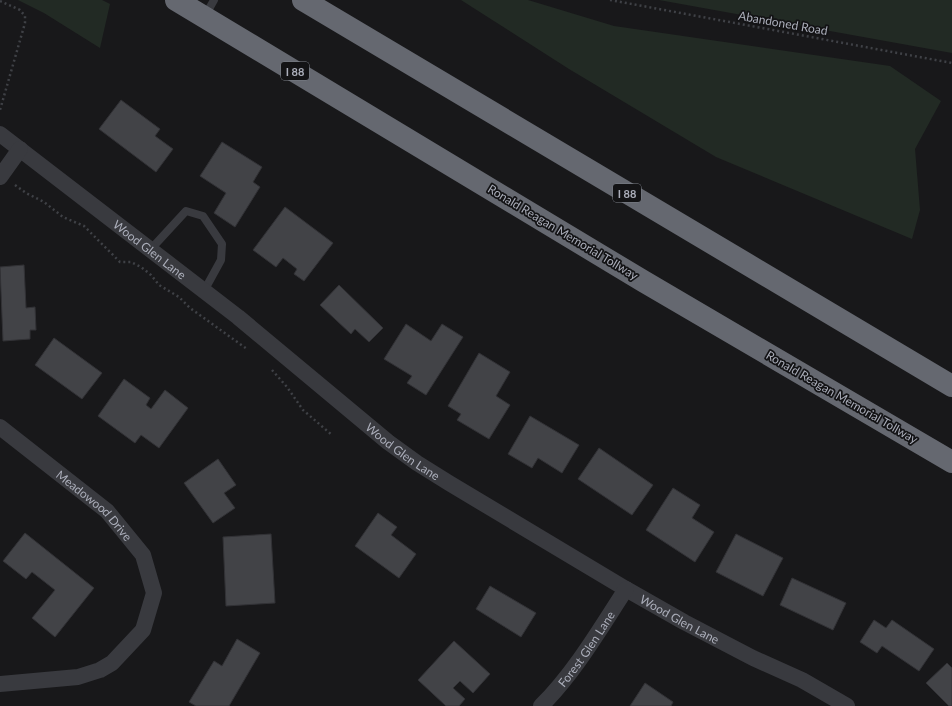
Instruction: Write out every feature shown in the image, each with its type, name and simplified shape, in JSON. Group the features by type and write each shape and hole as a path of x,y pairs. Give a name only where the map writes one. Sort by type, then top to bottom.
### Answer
{"highway":[{"name":"Ronald Reagan Memorial Tollway","path":"176,0 209,8 643,280 952,462"},
{"name":"I 88","path":"303,0 952,386"}],"street":[{"name":"Wood Glen Lane","path":"0,134 238,317 394,446 449,483 626,589 684,622 753,658 802,680 847,706"},
{"path":"1,176 20,149"},
{"name":"Meadowood Drive","path":"0,427 107,511 143,554 154,593 143,630 112,663 100,670 78,677 0,684"},
{"name":"Forest Glen Lane","path":"541,706 574,666 626,589"}],"lane":[{"path":"151,249 186,211 203,216 222,244 221,260 204,291"}],"path":[{"path":"0,0 20,10 26,16 0,110"},
{"name":"Abandoned Road","path":"610,0 952,63"},
{"path":"1,176 26,193 44,202 63,217 84,226 120,262 131,262 141,267 151,275 159,285 179,297 190,308 237,343 252,352"},
{"path":"270,367 303,410 332,435"}],"shaded area":[{"path":"18,0 102,0 110,4 100,48 44,13"},
{"path":"461,0 528,0 614,26 890,66 941,101 915,149 920,210 912,239 716,157 569,69"},
{"path":"659,0 952,0 952,53"}],"building":[{"path":"121,100 160,129 155,136 173,149 156,172 99,129"},
{"path":"222,142 262,167 253,182 260,187 235,227 214,213 226,193 200,176"},
{"path":"285,207 333,243 304,281 294,274 297,269 283,258 276,267 253,250"},
{"path":"24,265 26,308 35,307 36,330 30,330 30,339 3,341 0,267"},
{"path":"339,285 383,328 369,342 355,329 351,334 320,305"},
{"path":"406,324 431,341 442,324 463,337 426,395 407,383 412,376 384,359"},
{"path":"54,338 102,373 82,399 35,365"},
{"path":"479,353 510,372 496,396 510,405 489,439 457,420 461,414 448,406"},
{"path":"124,379 150,398 146,405 151,409 165,390 188,408 159,448 141,435 135,443 98,416"},
{"path":"530,416 579,445 562,473 538,458 532,468 508,454"},
{"path":"599,448 653,485 632,515 578,479"},
{"path":"218,459 236,485 224,493 235,508 213,523 184,483"},
{"path":"673,488 700,505 692,518 714,532 695,562 646,530"},
{"path":"378,513 397,527 391,535 416,554 399,578 355,546"},
{"path":"25,533 94,588 55,637 32,618 55,590 32,572 26,579 3,561"},
{"path":"271,534 275,603 226,606 223,537"},
{"path":"736,534 783,558 763,596 716,572"},
{"path":"792,578 846,603 833,630 780,605"},
{"path":"490,586 536,613 521,637 476,609"},
{"path":"874,620 886,628 892,620 934,649 919,671 882,646 877,653 860,642"},
{"path":"237,639 260,653 229,706 196,706 189,702 214,661 222,666"},
{"path":"454,641 490,674 473,693 460,681 453,688 465,699 459,706 446,706 418,680"},
{"path":"947,663 952,668 952,706 949,706 926,683"},
{"path":"645,683 673,702 671,706 630,706"}]}
